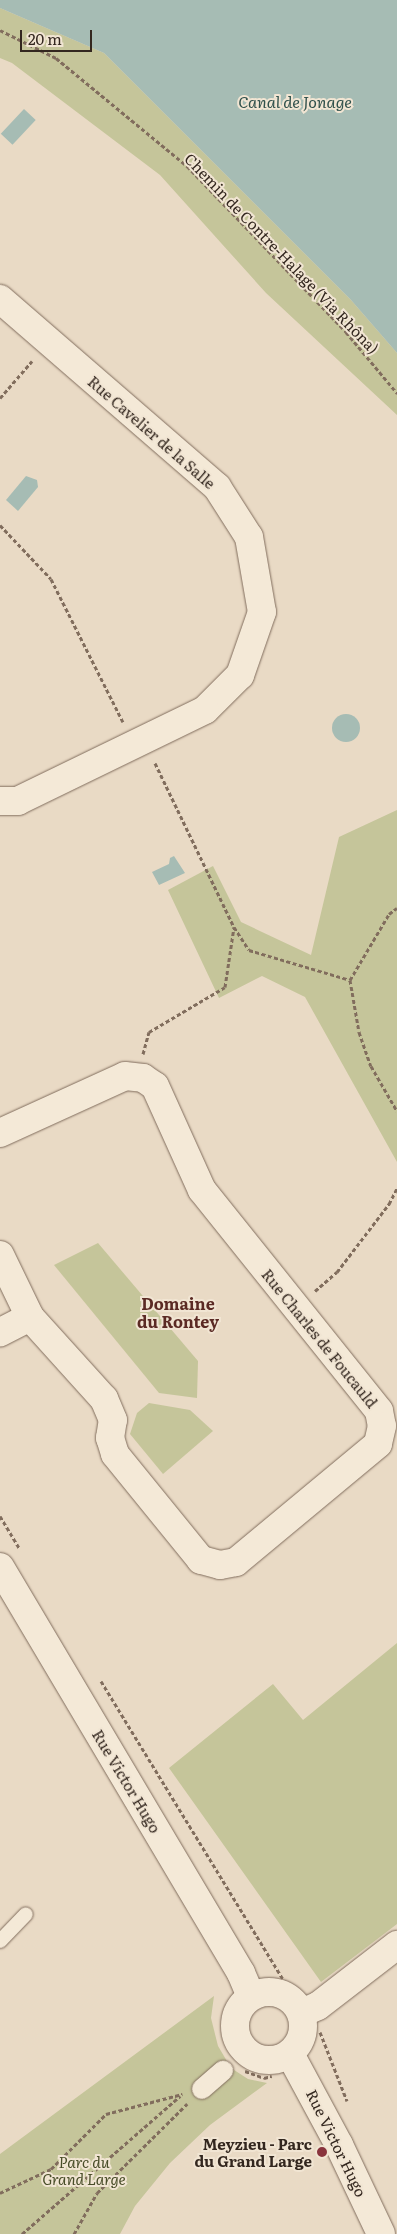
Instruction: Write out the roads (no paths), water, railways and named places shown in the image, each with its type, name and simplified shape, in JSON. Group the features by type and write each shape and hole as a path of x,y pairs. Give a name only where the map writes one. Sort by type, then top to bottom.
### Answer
{"street":[{"name":"Rue Cavelier de la Salle","path":"0,299 217,488 249,537 262,612 240,675 205,710 140,744 18,800 0,800"},
{"name":"Rue Charles de Foucauld","path":"0,1133 126,1076 137,1077 155,1086 202,1190 379,1411 382,1426 378,1444 236,1562 220,1565 201,1560 115,1454 110,1438 113,1420 104,1399 30,1317 0,1255"},
{"path":"0,1332 30,1317"},
{"name":"Rue Victor Hugo","path":"0,1567 241,1972 251,1996"},
{"path":"310,2010 274,1991 251,1996 237,2013 234,2024 240,2045 258,2059 280,2059 290,2054 303,2035 310,2010 397,1945"},
{"name":"Rue Victor Hugo","path":"290,2054 339,2145 381,2234"},
{"path":"202,2089 223,2071"}],"lane":[{"path":"0,1941 26,1914"}],"water":[{"name":"Canal de Jonage","path":"0,0 397,0 397,353 351,300 104,53 0,8"},
{"path":"24,109 36,120 13,145 1,134"},
{"path":"26,476 37,480 38,487 18,511 6,500"},
{"path":"346,714 356,718 360,728 356,738 346,742 336,738 332,728 336,718"},
{"path":"174,856 185,873 159,885 152,872 169,864 170,858"}],"place":[{"name":"Meyzieu - Parc du Grand Large","path":"322,2152"}],"district":[{"name":"Domaine du Rontey","path":"178,1312"}],"park label":[{"name":"Parc du Grand Large","path":"84,2170"}]}
